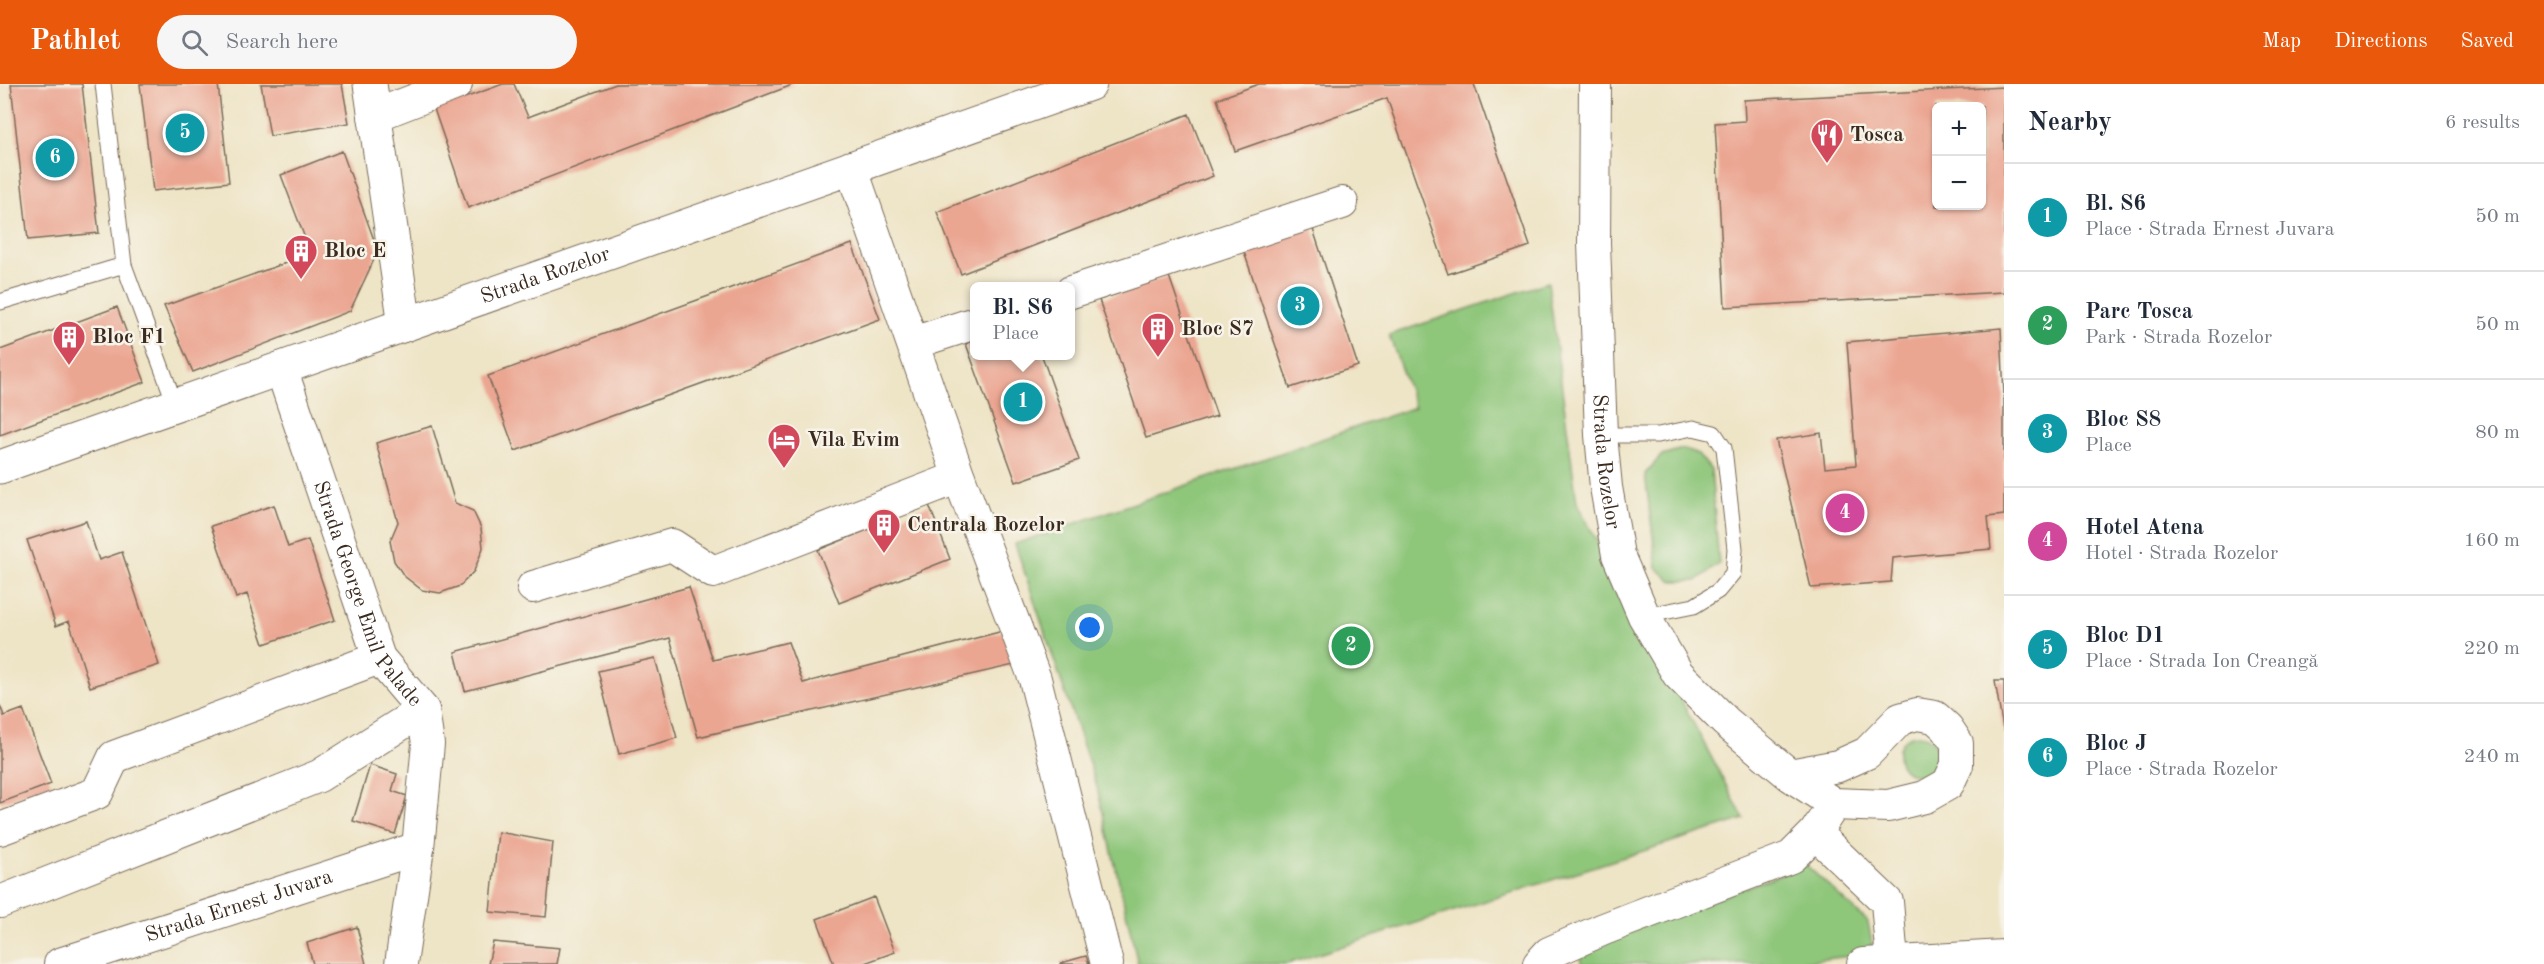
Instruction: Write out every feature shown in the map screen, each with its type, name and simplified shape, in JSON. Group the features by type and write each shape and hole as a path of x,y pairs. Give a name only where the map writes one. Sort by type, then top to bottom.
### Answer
{"street":[{"path":"370,84 405,325"},
{"path":"374,116 456,84"},
{"name":"Strada Rozelor","path":"0,467 1090,84"},
{"name":"Strada Rozelor","path":"1595,84 1594,243 1601,435 1606,487 1618,555 1644,616 1678,674 1726,722 1790,775 1834,804"},
{"path":"851,168 959,477 1035,679 1107,964"},
{"path":"1075,290 1342,203"},
{"path":"913,343 970,325"},
{"name":"Strada George Emil Palade","path":"281,368 379,658 423,710 428,744 418,848 401,964"},
{"path":"533,587 672,545 713,572 959,477"},
{"path":"0,830 97,793 114,758 379,658"},
{"path":"0,903 319,776 423,710"},
{"path":"1539,964 1549,953 1604,929 1791,857 1815,833 1834,804 1888,806 1925,797 1948,784 1958,765 1957,743 1935,717 1917,714 1900,719 1867,753 1838,766 1790,775"},
{"path":"1815,833 1887,902 1877,962 2004,956"},
{"name":"Strada Ernest Juvara","path":"60,964 418,848"}],"lane":[{"path":"102,84 124,265 176,404"},
{"path":"0,302 124,265"},
{"path":"1601,435 1658,435 1693,428 1714,433 1724,448 1735,549 1733,573 1718,591 1694,606 1644,616"}],"green space":[{"path":"1548,282 1577,503 1744,819 1287,964 1138,964 1097,787 1015,544 1415,407 1389,335"},
{"path":"1682,449 1698,454 1711,470 1719,564 1696,581 1671,581 1657,568 1645,474 1662,455"},
{"path":"1918,735 1932,741 1938,755 1932,769 1918,775 1904,769 1898,755 1904,741"},
{"path":"1806,865 1868,922 1874,953 1784,964 1582,964 1577,950"}],"building":[{"path":"11,84 82,84 99,233 28,240"},
{"path":"140,84 218,84 229,182 153,191"},
{"path":"261,84 342,84 349,123 270,136"},
{"path":"503,84 514,84 528,117 616,84 795,84 468,208 434,109"},
{"path":"1259,84 1474,84 1530,246 1448,274 1387,98 1235,151 1217,99"},
{"name":"Tosca","path":"2004,87 2004,292 1725,307 1715,123 1745,121 1744,100"},
{"path":"1189,114 1213,176 961,274 937,212"},
{"name":"Bloc E","path":"342,151 378,251 350,311 193,372 164,306 311,254 281,175"},
{"path":"1311,223 1358,366 1290,388 1242,246"},
{"path":"852,244 880,319 515,451 488,376"},
{"name":"Bloc S7","path":"1169,276 1217,416 1146,438 1099,300"},
{"name":"Bloc F1","path":"117,307 145,382 0,435 0,350"},
{"path":"2001,328 2004,396 2004,515 1988,517 1991,549 1893,558 1891,582 1811,588 1776,440 1821,433 1825,468 1856,465 1847,342"},
{"path":"970,342 970,355 966,344"},
{"path":"972,360 1043,360 1079,460 1016,482"},
{"path":"432,426 455,503 473,511 481,528 483,548 474,571 460,586 440,593 422,590 404,576 394,561 390,541 398,522 376,443"},
{"path":"274,505 288,547 308,540 335,620 264,644 247,594 236,598 211,526"},
{"name":"Centrala Rozelor","path":"929,505 950,559 839,603 818,550"},
{"path":"86,521 99,560 122,552 159,665 90,687 69,621 56,626 27,540"},
{"path":"689,587 713,660 788,642 803,683 1007,630 1014,665 698,737 670,638 465,691 455,652"},
{"path":"655,658 677,738 619,754 598,671"},
{"path":"1995,681 2004,681 2003,729"},
{"path":"0,705 4,716 23,709 51,784 0,803"},
{"path":"370,765 397,774 392,791 407,796 395,834 353,821"},
{"path":"498,832 553,842 546,917 490,912"},
{"path":"874,897 895,952 862,964 834,964 817,919"},
{"path":"357,927 366,964 313,964 307,943"},
{"path":"493,942 560,948 557,964 488,964"},
{"path":"1086,956 1089,964 1061,964 1061,963"}],"place":[{"name":"Bloc D1","path":"185,133"},
{"name":"Bloc J","path":"55,158"},
{"name":"Tosca","path":"1827,164"},
{"name":"Bloc E","path":"301,280"},
{"name":"Bloc S8","path":"1300,306"},
{"name":"Bloc S7","path":"1158,358"},
{"name":"Bloc F1","path":"69,366"},
{"name":"Bl. S6","path":"1023,402"},
{"name":"Vila Evim","path":"784,469"},
{"name":"Hotel Atena","path":"1845,513"},
{"name":"Centrala Rozelor","path":"884,554"},
{"name":"Parc Tosca","path":"1351,646"}]}
